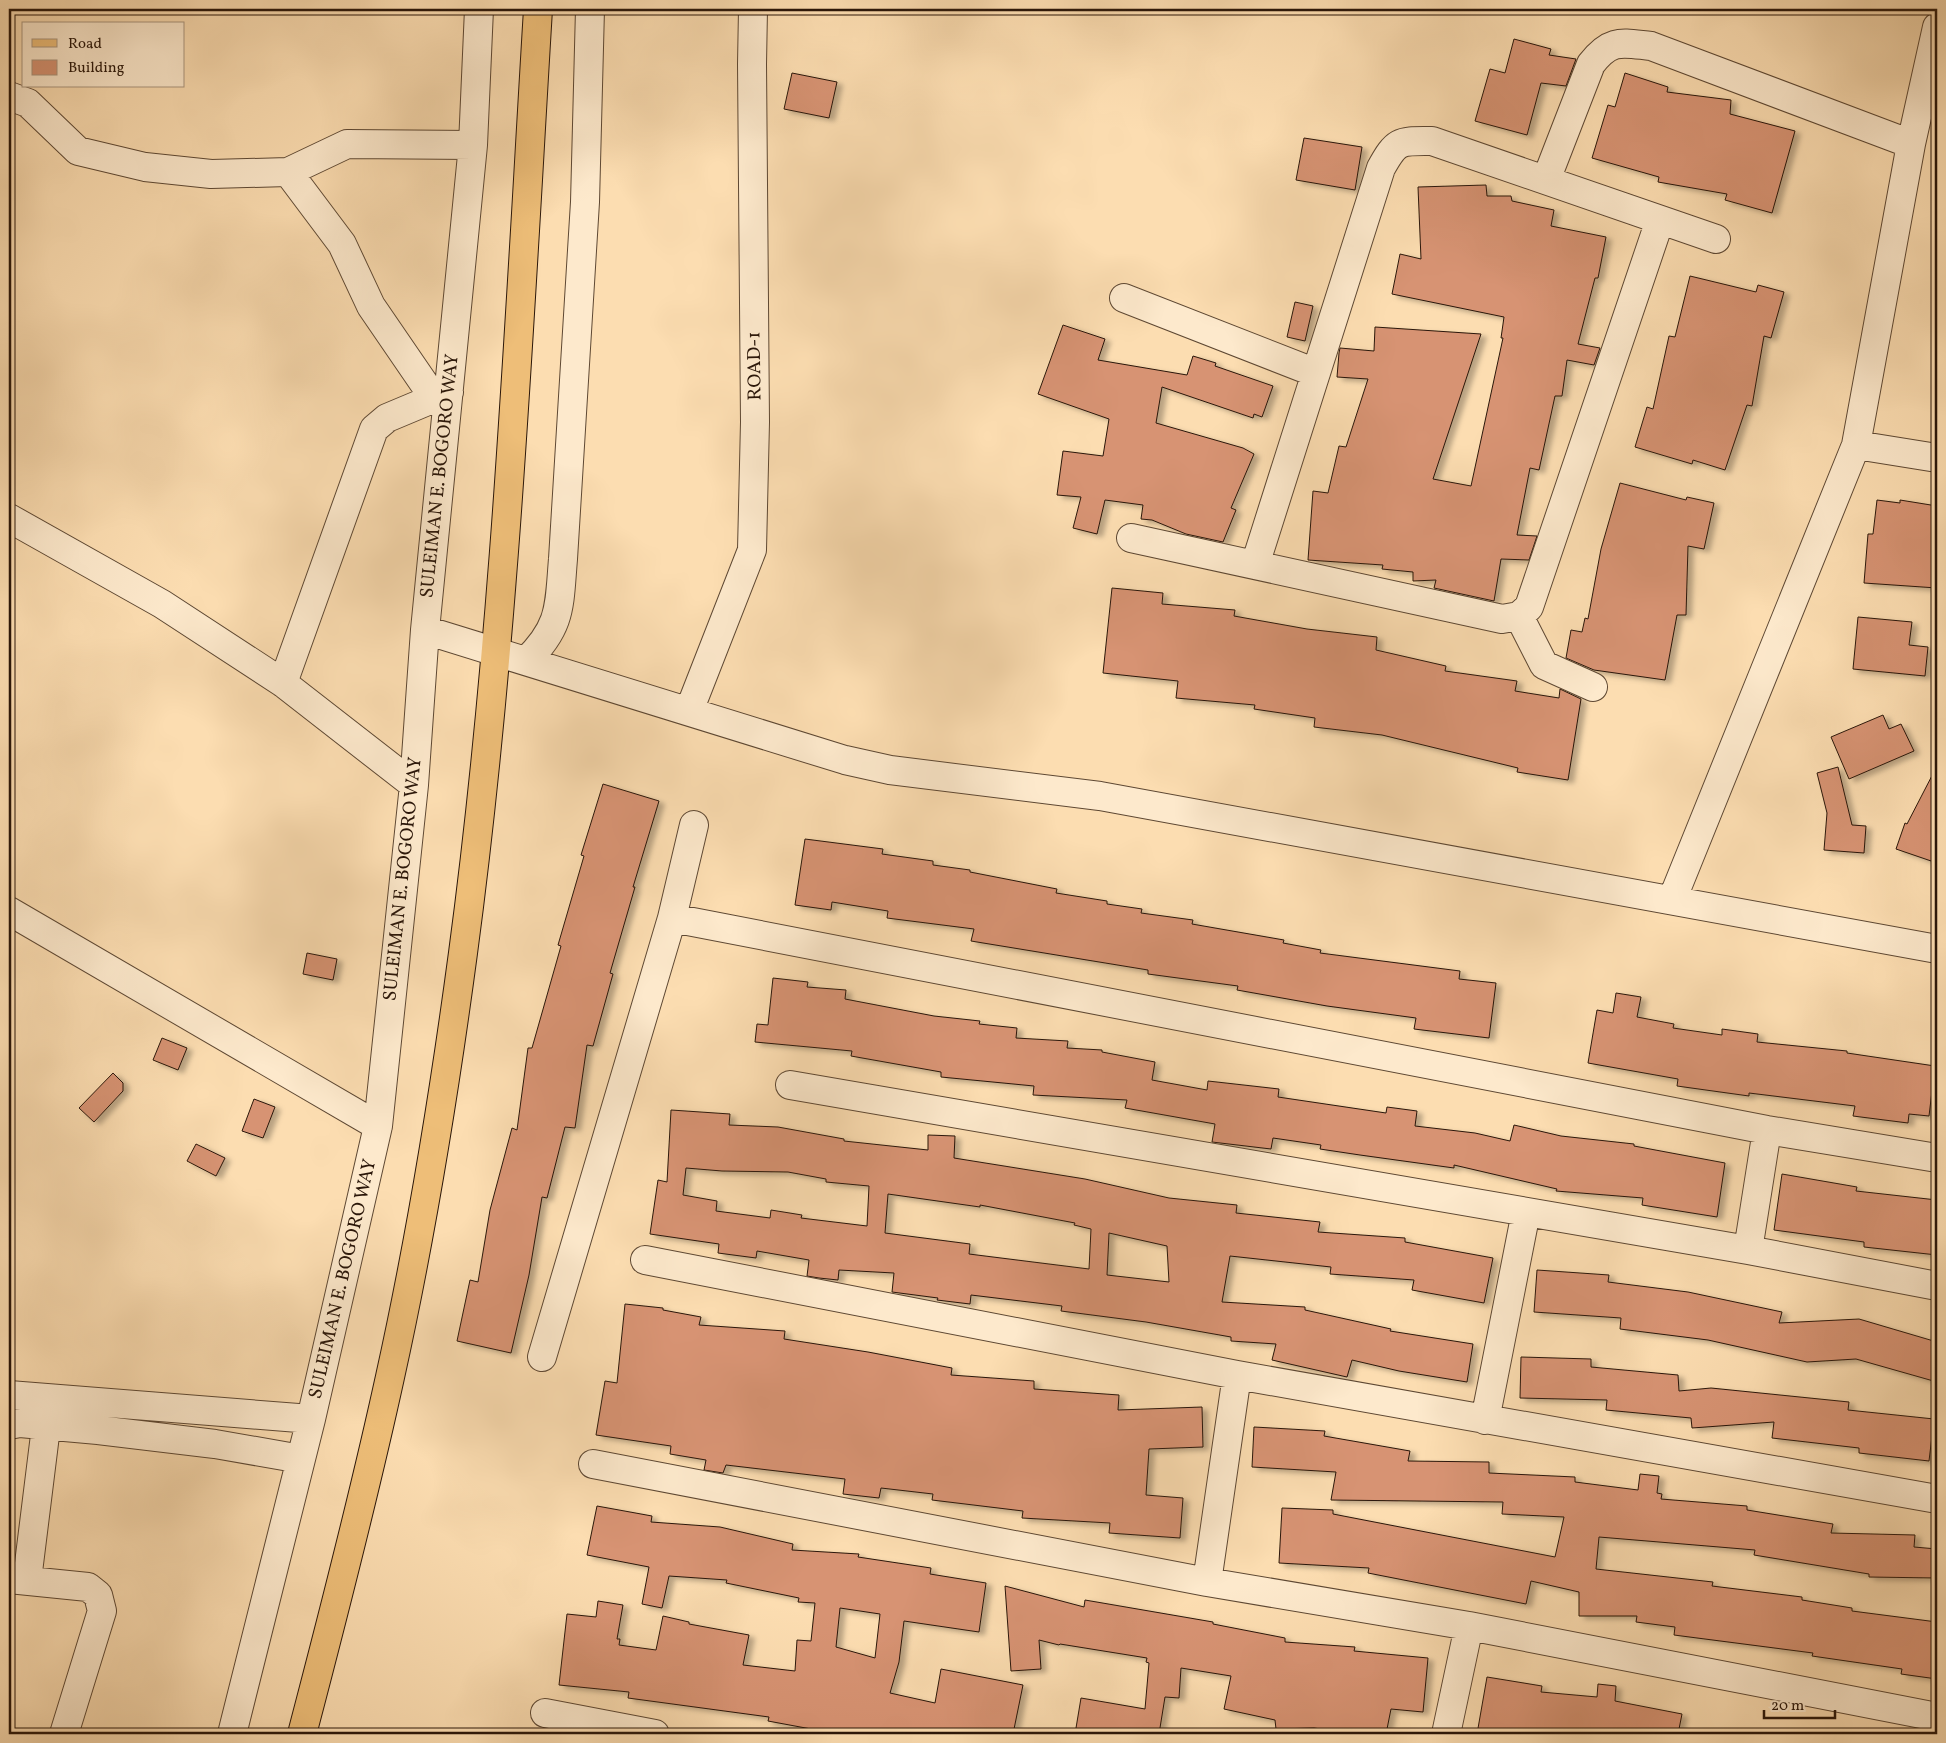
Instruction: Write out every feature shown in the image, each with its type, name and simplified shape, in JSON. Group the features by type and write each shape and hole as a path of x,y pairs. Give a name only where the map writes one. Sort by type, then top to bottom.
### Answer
{"main road":[{"path":"302,1734 336,1606 391,1374 432,1159 464,952 497,652 508,508 538,9"}],"street":[{"name":"SULEIMAN E. BOGORO WAY","path":"232,1734 311,1419 378,1126 414,785 441,395 473,145 479,9"},
{"path":"526,661 550,631 558,617 585,202 590,9"},
{"name":"ROAD-1","path":"689,712 752,550 755,422 753,9"},
{"path":"1672,900 1856,445 1912,144 1937,27"},
{"path":"1546,180 1592,64 1602,50 1618,42 1651,46 1912,144"},
{"path":"9,96 28,103 78,152 145,167 211,174 288,172 347,144 473,145"},
{"path":"1255,565 1381,168 1391,150 1404,141 1432,141 1716,239"},
{"path":"283,683 374,429 387,418 441,395 371,306 342,244 288,172"},
{"path":"1131,538 1502,619 1519,616 1529,607 1660,220"},
{"path":"1124,298 1316,373"},
{"path":"1856,445 1937,458"},
{"path":"9,518 162,604 283,683 414,785"},
{"path":"1519,616 1544,665 1593,686"},
{"path":"425,630 845,760 890,770 1100,796 1937,949"},
{"path":"542,1357 672,918 694,824"},
{"path":"9,911 378,1126"},
{"path":"672,918 1767,1130 1937,1158"},
{"path":"790,1085 1748,1250 1937,1286"},
{"path":"1748,1250 1767,1130"},
{"path":"1485,1420 1526,1212"},
{"path":"645,1260 1237,1375 1937,1499"},
{"path":"1207,1582 1237,1375"},
{"path":"9,1395 311,1419"},
{"path":"9,1425 20,1423 46,1427 98,1430 215,1444 301,1459"},
{"path":"46,1427 18,1579 88,1587 98,1595 102,1611 64,1734"},
{"path":"593,1464 1207,1582 1469,1626 1937,1717"},
{"path":"1446,1734 1469,1626"},
{"path":"545,1713 655,1734"}],"building":[{"path":"1514,39 1551,49 1549,55 1576,59 1566,86 1541,83 1527,135 1475,121 1490,69 1505,73"},
{"path":"792,73 837,82 829,118 784,109"},
{"path":"1625,73 1668,87 1667,92 1731,100 1730,114 1795,131 1772,213 1725,200 1727,194 1658,182 1659,177 1592,158 1608,105 1615,107"},
{"path":"1304,138 1362,147 1355,190 1296,180"},
{"path":"1486,185 1487,196 1511,196 1512,201 1554,210 1551,226 1606,237 1598,278 1595,278 1578,344 1600,348 1594,365 1567,360 1562,396 1555,396 1539,470 1530,468 1517,535 1537,536 1529,560 1501,559 1494,601 1434,588 1436,580 1413,581 1413,572 1382,569 1383,565 1308,560 1313,491 1328,493 1339,446 1346,447 1368,379 1337,377 1340,348 1374,351 1375,327 1481,334 1433,479 1471,486 1503,338 1501,338 1504,317 1392,294 1400,254 1421,259 1418,187"},
{"path":"1690,276 1756,292 1758,285 1784,292 1771,338 1764,336 1752,406 1747,405 1725,470 1693,460 1692,464 1635,447 1647,407 1653,409 1669,336 1675,337"},
{"path":"1295,302 1313,306 1305,341 1287,337"},
{"path":"1063,325 1105,339 1098,360 1187,375 1193,356 1216,363 1215,366 1273,386 1262,417 1254,414 1253,418 1162,387 1156,423 1243,448 1254,454 1231,508 1236,510 1223,542 1186,534 1152,520 1141,519 1143,505 1105,500 1097,534 1073,528 1081,497 1057,495 1063,451 1103,456 1109,419 1038,394"},
{"path":"1620,483 1686,500 1687,497 1714,503 1704,549 1688,546 1686,615 1677,615 1665,680 1594,670 1566,658 1571,630 1582,632 1585,618 1588,619 1601,549"},
{"path":"1877,500 1900,503 1900,500 1937,506 1934,560 1937,561 1937,588 1864,583 1868,534 1873,534"},
{"path":"1112,588 1163,593 1162,604 1235,610 1234,616 1307,629 1377,637 1376,650 1446,666 1445,671 1517,681 1515,691 1559,698 1560,689 1581,699 1568,780 1517,772 1518,768 1382,735 1314,727 1315,718 1254,709 1255,705 1176,698 1178,681 1103,673"},
{"path":"1858,617 1912,622 1909,645 1928,647 1925,676 1853,669"},
{"path":"1883,715 1889,729 1901,724 1914,751 1849,779 1831,737"},
{"path":"1937,766 1937,863 1896,849 1905,823 1907,824"},
{"path":"1838,767 1852,825 1866,826 1864,853 1824,850 1827,813 1817,773"},
{"path":"603,784 659,801 633,887 635,887 610,973 613,974 593,1046 587,1045 575,1128 565,1127 547,1198 542,1197 529,1275 511,1353 457,1341 470,1280 478,1282 490,1210 512,1128 517,1130 528,1048 532,1048 561,946 558,945 584,856 581,855"},
{"path":"805,839 883,849 882,854 933,861 933,865 970,870 970,872 1057,889 1056,893 1142,909 1141,913 1193,920 1192,924 1284,940 1283,943 1321,950 1320,953 1460,971 1459,979 1496,983 1489,1038 1414,1029 1416,1018 1327,1006 1237,990 1238,986 1148,974 1148,970 971,941 974,929 887,918 888,911 832,902 831,910 795,905"},
{"path":"307,953 337,959 333,980 303,974"},
{"path":"773,978 808,982 807,987 846,990 845,999 934,1016 980,1021 979,1024 1017,1028 1016,1038 1068,1041 1067,1048 1102,1050 1102,1052 1155,1062 1152,1080 1207,1090 1208,1081 1279,1089 1278,1097 1386,1113 1387,1107 1417,1111 1415,1126 1475,1133 1510,1141 1514,1125 1561,1136 1634,1144 1634,1146 1725,1163 1717,1217 1642,1205 1643,1198 1556,1191 1557,1189 1454,1165 1454,1168 1320,1149 1321,1145 1273,1138 1271,1149 1212,1142 1215,1124 1125,1108 1127,1100 1033,1095 1034,1086 941,1077 941,1072 851,1056 852,1051 755,1042 757,1024 768,1025"},
{"path":"1616,993 1641,997 1637,1017 1674,1024 1673,1028 1722,1035 1722,1029 1758,1034 1757,1042 1847,1051 1847,1053 1935,1066 1929,1116 1909,1114 1908,1123 1853,1116 1855,1106 1749,1093 1749,1096 1677,1086 1678,1079 1588,1063 1597,1010 1613,1013"},
{"path":"162,1038 187,1048 178,1070 153,1060"},
{"path":"113,1073 123,1083 123,1091 94,1122 79,1108"},
{"path":"254,1099 275,1107 263,1138 242,1131"},
{"path":"671,1110 730,1114 729,1125 778,1127 844,1139 844,1141 928,1150 928,1135 955,1136 954,1158 1085,1179 1169,1198 1237,1205 1236,1213 1320,1222 1318,1232 1405,1238 1405,1242 1493,1258 1484,1303 1412,1290 1414,1280 1330,1274 1331,1267 1230,1256 1222,1302 1305,1307 1305,1310 1391,1329 1390,1331 1473,1344 1467,1382 1399,1371 1352,1360 1347,1377 1272,1360 1276,1344 1231,1341 1231,1337 1146,1322 1061,1311 1062,1306 971,1295 970,1304 937,1300 938,1298 892,1292 894,1273 839,1270 838,1280 819,1278 807,1276 809,1260 757,1251 756,1258 718,1253 719,1244 650,1234 658,1180 667,1182","holes":["686,1168 722,1171 788,1172 826,1179 826,1182 869,1186 867,1226 801,1218 802,1215 771,1210 770,1218 716,1211 717,1201 683,1195","888,1194 980,1207 980,1205 1075,1223 1074,1225 1091,1229 1089,1269 969,1254 970,1244 885,1233","1109,1233 1167,1246 1169,1282 1107,1275"]},
{"path":"196,1144 225,1158 216,1176 187,1161"},
{"path":"1782,1174 1857,1187 1856,1191 1937,1200 1937,1255 1864,1247 1864,1242 1774,1230"},
{"path":"1537,1270 1609,1275 1608,1282 1688,1292 1782,1312 1779,1323 1859,1319 1937,1342 1937,1382 1856,1359 1807,1362 1708,1340 1620,1329 1621,1318 1534,1312"},
{"path":"625,1304 663,1308 663,1310 701,1317 699,1325 785,1331 784,1339 952,1368 951,1375 1034,1381 1034,1389 1119,1395 1118,1410 1202,1407 1203,1447 1149,1449 1146,1495 1183,1498 1180,1538 1109,1533 1110,1523 1022,1518 1023,1511 932,1500 933,1494 881,1488 879,1498 843,1494 845,1479 726,1465 723,1473 704,1470 706,1460 670,1454 671,1446 596,1435 605,1381 617,1383"},
{"path":"1521,1357 1591,1359 1591,1367 1678,1375 1679,1391 1711,1388 1849,1402 1848,1410 1934,1419 1929,1461 1859,1453 1859,1448 1772,1438 1774,1422 1692,1428 1691,1418 1606,1410 1607,1400 1520,1398"},
{"path":"1254,1427 1325,1431 1324,1436 1410,1451 1408,1461 1489,1462 1489,1473 1575,1477 1575,1482 1638,1490 1640,1474 1659,1476 1657,1493 1662,1494 1661,1499 1747,1506 1747,1510 1833,1524 1831,1533 1915,1535 1914,1547 1937,1549 1937,1578 1869,1577 1869,1574 1754,1555 1755,1550 1599,1537 1596,1569 1713,1582 1712,1586 1802,1597 1802,1600 1852,1608 1852,1611 1937,1622 1937,1679 1901,1674 1902,1669 1812,1656 1813,1653 1674,1635 1675,1627 1636,1622 1637,1616 1579,1616 1579,1592 1531,1581 1526,1604 1368,1573 1369,1568 1279,1563 1282,1508 1333,1510 1333,1514 1555,1557 1564,1517 1502,1514 1503,1502 1331,1500 1336,1472 1252,1467"},
{"path":"597,1506 652,1516 651,1522 720,1527 793,1544 792,1550 859,1554 858,1557 931,1568 930,1574 986,1583 979,1632 904,1621 899,1662 890,1693 935,1703 941,1669 1023,1685 1013,1734 838,1734 768,1721 769,1717 628,1698 629,1692 559,1685 567,1614 596,1617 598,1601 623,1605 617,1639 620,1639 619,1645 656,1650 663,1616 689,1622 689,1624 749,1635 743,1665 795,1671 797,1640 811,1641 815,1603 798,1602 799,1598 726,1583 727,1580 669,1576 662,1608 642,1604 649,1567 587,1555","holes":["840,1608 880,1614 875,1658 836,1647"]},
{"path":"1005,1586 1084,1607 1085,1600 1213,1622 1213,1624 1285,1638 1285,1642 1355,1647 1354,1651 1428,1658 1423,1712 1391,1709 1386,1734 1355,1734 1314,1728 1276,1729 1275,1720 1224,1709 1231,1676 1181,1668 1179,1698 1165,1697 1159,1734 1075,1734 1081,1698 1145,1709 1149,1663 1146,1662 1147,1658 1059,1645 1039,1640 1041,1669 1011,1671"},
{"path":"1487,1677 1542,1686 1541,1692 1597,1697 1598,1684 1616,1686 1615,1701 1682,1714 1678,1734 1477,1734"}]}
